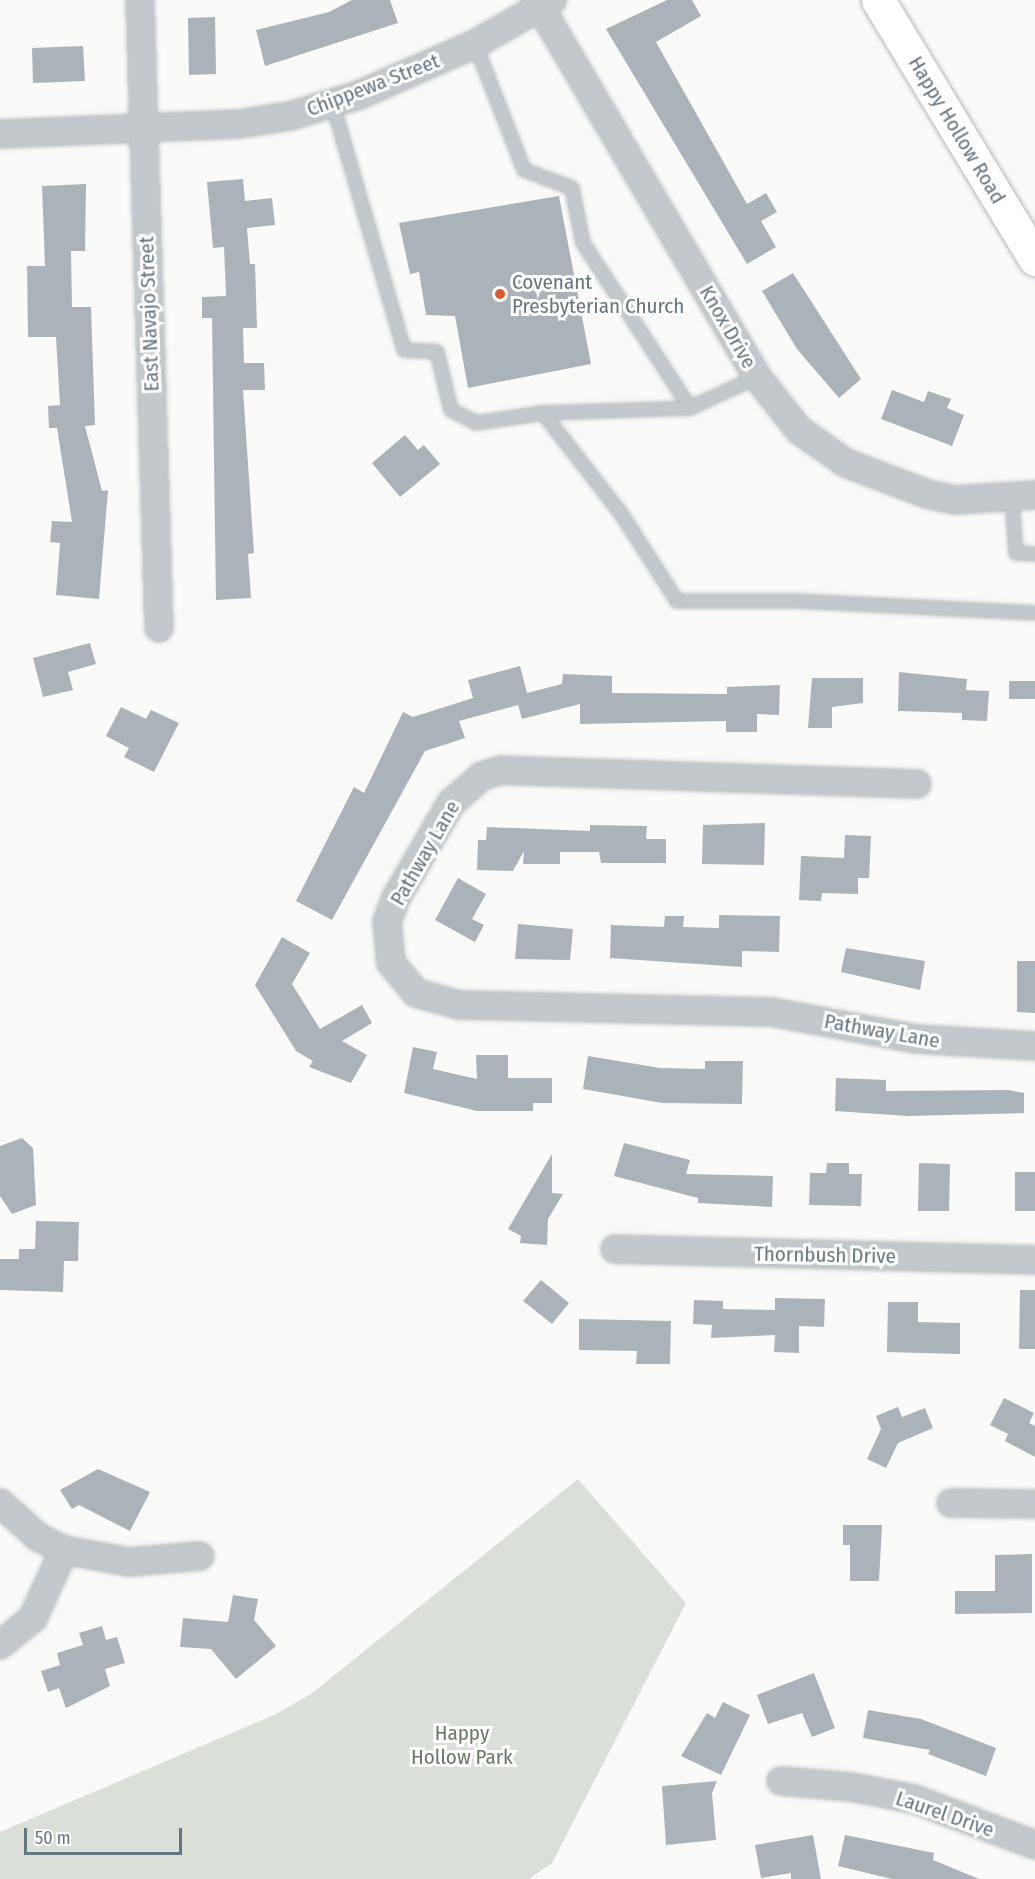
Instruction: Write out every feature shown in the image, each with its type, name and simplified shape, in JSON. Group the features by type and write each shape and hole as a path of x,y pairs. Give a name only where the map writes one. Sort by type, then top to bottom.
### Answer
{"main road":[{"name":"Happy Hollow Road","path":"878,0 1035,259"}],"street":[{"name":"East Navajo Street","path":"140,0 159,627"},
{"name":"Chippewa Street","path":"0,134 239,124 333,105 476,44 543,2"},
{"name":"Knox Drive","path":"543,2 757,377 799,430 846,463 927,494 955,500 1024,497"},
{"name":"Pathway Lane","path":"916,784 502,770 482,776 451,803 396,898 387,921 391,963 416,993 459,1005 771,1012 917,1040 1035,1046"},
{"name":"Thornbush Drive","path":"615,1249 1035,1260"},
{"path":"0,1503 38,1537 64,1550 129,1562 200,1556"},
{"path":"951,1503 1035,1504"},
{"path":"0,1644 33,1618 64,1550"},
{"name":"Laurel Drive","path":"781,1781 851,1786 914,1800 1035,1845"}],"lane":[{"path":"476,44 524,170 572,188 583,243 690,408"},
{"path":"333,105 404,350 437,352 451,410 476,423 543,413 690,408 757,377"},
{"path":"543,413 622,516 677,601 797,601 1035,613"},
{"path":"1024,497 1016,553 1035,554"}],"green space":[{"name":"Happy Hollow Park","path":"578,1479 686,1603 552,1863 529,1879 0,1879 0,1832 274,1715 311,1694"}],"building":[{"path":"352,0 390,0 398,23 265,66 256,30 329,12"},
{"path":"667,0 692,0 701,16 656,42 747,204 766,193 777,212 761,221 776,247 747,264 606,29"},
{"path":"215,17 216,74 189,75 188,18"},
{"path":"83,46 85,81 33,83 32,48"},
{"path":"243,179 245,201 272,198 275,225 247,228 250,264 255,264 257,328 243,328 244,363 264,363 265,390 243,390 254,553 248,554 251,598 216,600 212,318 202,318 202,297 226,296 224,247 213,248 207,182"},
{"path":"86,184 85,251 71,251 72,307 91,307 95,425 85,426 102,491 108,490 99,599 56,595 60,543 50,542 52,521 72,522 57,428 49,428 48,406 60,405 56,337 28,337 27,266 45,266 42,186"},
{"name":"Covenant Presbyterian Church","path":"559,196 591,364 468,388 455,316 426,315 419,272 410,274 399,223"},
{"path":"793,273 861,379 839,398 797,349 762,291"},
{"path":"892,390 924,402 928,391 951,399 947,408 964,415 952,446 881,419"},
{"path":"405,435 418,450 424,445 440,464 400,497 372,463"},
{"path":"90,643 96,664 68,672 73,690 43,697 33,658"},
{"path":"520,666 527,693 562,684 563,674 612,676 612,693 727,694 727,687 780,685 779,715 757,714 757,732 726,732 726,721 580,724 580,704 522,719 518,705 459,721 465,738 425,751 332,920 296,901 354,787 364,793 403,712 413,717 473,698 468,680"},
{"path":"899,672 967,679 966,690 989,691 987,721 962,720 962,713 898,711"},
{"path":"812,678 863,678 863,703 832,707 832,728 808,728"},
{"path":"1009,681 1035,681 1035,699 1009,699"},
{"path":"121,707 146,719 151,710 179,723 154,772 124,757 129,748 106,736"},
{"path":"765,823 764,865 702,864 703,825"},
{"path":"590,825 647,826 646,839 666,839 666,863 601,863 599,852 560,852 560,864 523,864 524,851 513,871 477,870 478,840 486,840 487,827 590,831"},
{"path":"845,835 871,836 869,878 858,878 858,894 822,893 821,901 799,900 801,856 844,858"},
{"path":"458,878 486,894 472,919 484,925 475,942 435,920"},
{"path":"719,915 780,916 779,952 742,951 742,967 610,958 611,925 664,927 665,916 684,916 683,927 719,928"},
{"path":"518,924 573,929 570,960 515,959"},
{"path":"282,937 310,953 292,984 320,1029 362,1005 372,1023 342,1041 367,1055 351,1083 309,1067 313,1061 296,1051 255,985"},
{"path":"846,948 925,961 920,990 841,972"},
{"path":"1017,961 1035,961 1035,1013 1017,1012"},
{"path":"413,1047 437,1052 433,1069 477,1079 476,1055 508,1055 508,1078 552,1078 552,1103 533,1103 533,1111 477,1111 404,1093"},
{"path":"588,1056 660,1068 705,1069 705,1061 743,1061 742,1104 662,1103 583,1089"},
{"path":"836,1078 886,1080 886,1091 1008,1090 1024,1093 1024,1113 908,1116 835,1111"},
{"path":"22,1138 33,1148 36,1205 12,1214 0,1196 0,1146"},
{"path":"624,1143 690,1160 686,1174 773,1176 772,1207 698,1203 698,1198 614,1176"},
{"path":"552,1154 552,1193 563,1194 548,1219 547,1245 520,1243 521,1236 508,1229"},
{"path":"827,1163 849,1163 849,1174 862,1174 861,1206 809,1205 810,1173 826,1173"},
{"path":"919,1163 950,1164 949,1211 918,1211"},
{"path":"1015,1172 1035,1172 1035,1211 1015,1211"},
{"path":"36,1221 79,1222 78,1261 64,1261 63,1292 0,1290 0,1259 19,1259 19,1249 35,1249"},
{"path":"541,1280 569,1303 552,1324 523,1301"},
{"path":"1020,1290 1035,1290 1035,1349 1019,1349"},
{"path":"775,1298 825,1299 824,1327 799,1326 799,1353 774,1352 775,1335 711,1338 712,1325 693,1324 694,1300 723,1301 723,1309 775,1310"},
{"path":"888,1302 918,1302 918,1322 960,1323 960,1354 887,1352"},
{"path":"579,1319 671,1321 670,1364 636,1364 637,1351 579,1350"},
{"path":"1004,1398 1034,1413 1029,1423 1035,1426 1035,1457 1005,1441 1008,1434 990,1425"},
{"path":"898,1407 902,1417 925,1408 933,1428 898,1443 886,1468 867,1459 881,1429 876,1416"},
{"path":"98,1469 150,1492 130,1531 79,1505 72,1509 60,1490"},
{"path":"843,1525 882,1525 879,1581 850,1581 850,1545 843,1545"},
{"path":"1032,1554 1032,1613 955,1614 955,1591 995,1591 995,1555"},
{"path":"233,1595 258,1599 254,1620 276,1646 236,1679 211,1649 180,1647 183,1618 228,1622"},
{"path":"102,1626 106,1640 117,1637 125,1663 105,1669 110,1686 66,1708 59,1688 48,1692 41,1671 60,1665 57,1653 83,1645 79,1633"},
{"path":"814,1673 835,1728 812,1737 802,1713 768,1724 757,1695"},
{"path":"723,1702 750,1715 721,1775 681,1756 707,1713 715,1718"},
{"path":"868,1710 921,1719 996,1748 986,1776 928,1754 930,1750 863,1738"},
{"path":"717,1781 712,1793 716,1840 666,1845 662,1786"},
{"path":"813,1835 821,1879 791,1879 791,1873 761,1878 755,1845"},
{"path":"845,1835 934,1853 933,1860 979,1879 892,1879 838,1866"}],"place":[{"name":"Covenant Presbyterian Church","path":"500,294"}]}
